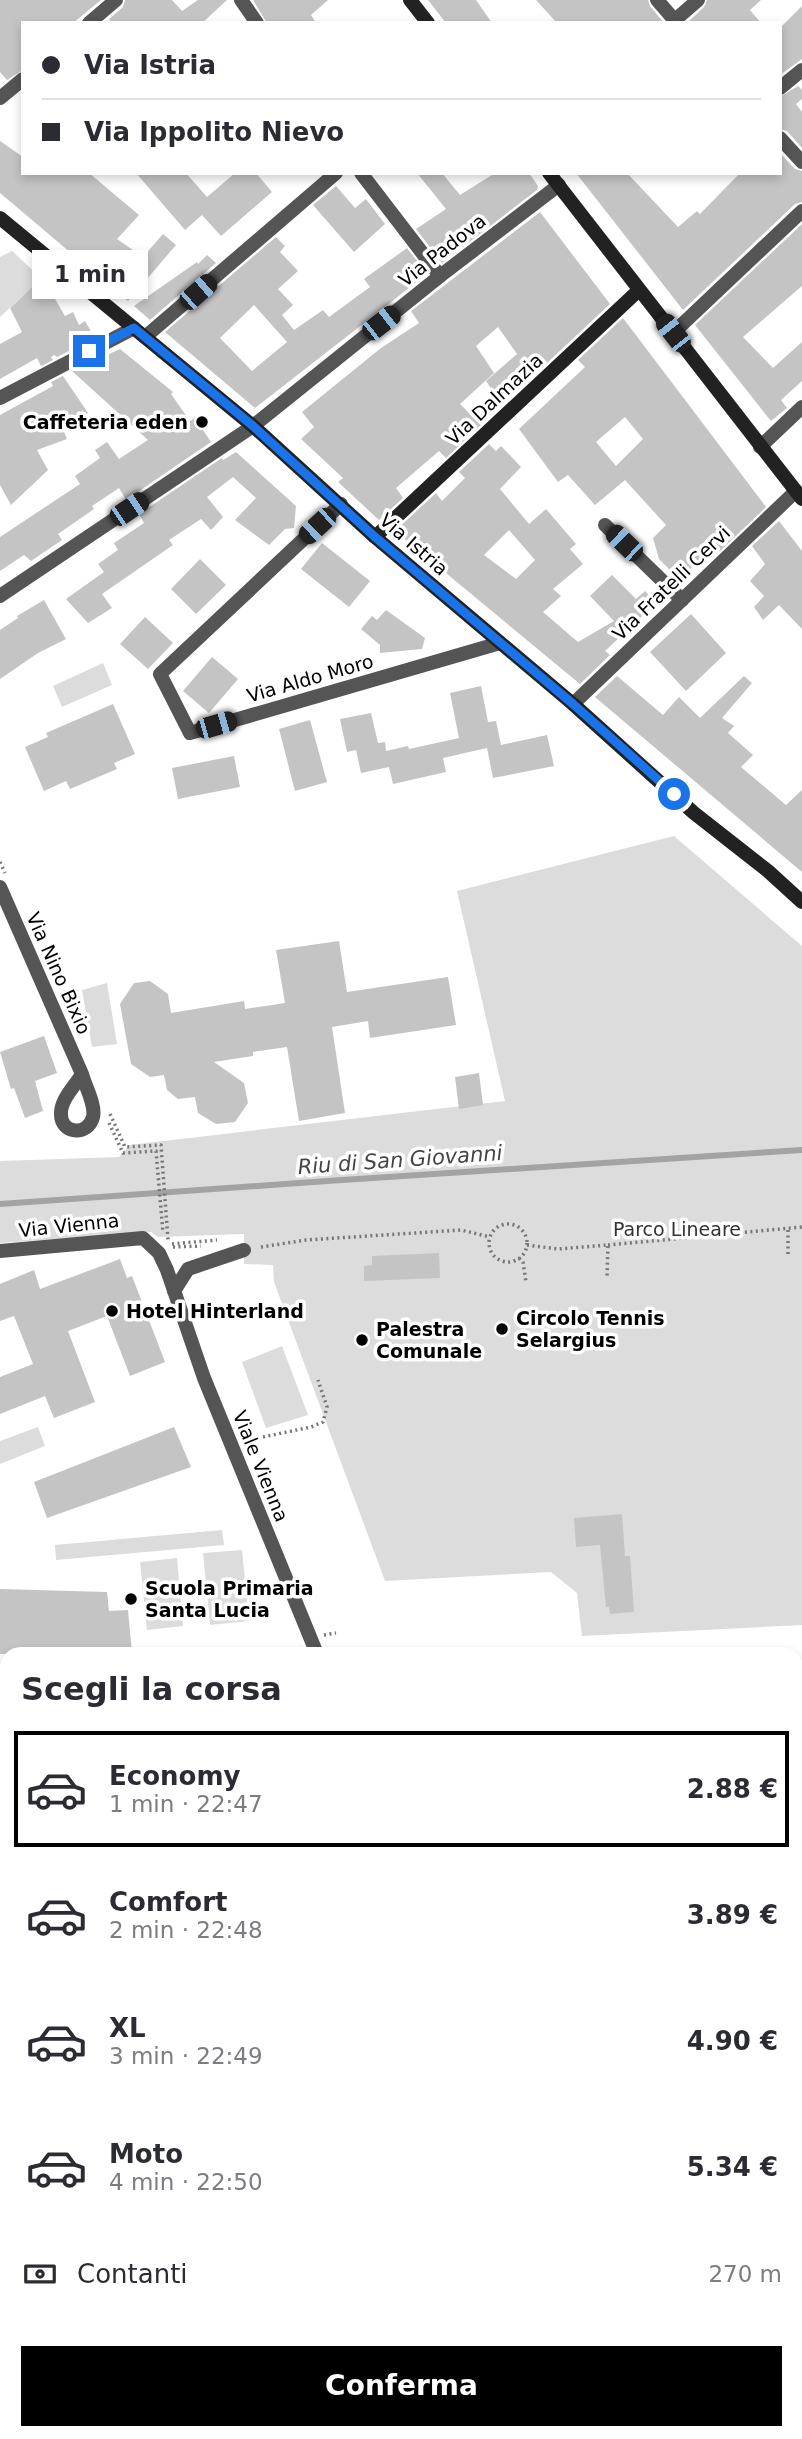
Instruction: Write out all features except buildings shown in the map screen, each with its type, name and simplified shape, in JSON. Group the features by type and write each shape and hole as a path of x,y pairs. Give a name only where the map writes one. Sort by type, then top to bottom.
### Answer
{"main road":[{"path":"410,0 426,21"},
{"path":"551,175 799,495"},
{"name":"Via Istria","path":"0,218 253,426 375,537 573,704 694,813 801,899"},
{"name":"Via Dalmazia","path":"375,537 639,290"}],"street":[{"path":"91,21 116,0"},
{"path":"242,0 256,21"},
{"path":"657,0 676,21 698,0"},
{"path":"782,86 802,70"},
{"path":"0,98 21,81"},
{"path":"782,140 802,162"},
{"path":"0,398 139,333 334,175"},
{"path":"363,175 440,276"},
{"name":"Via Padova","path":"0,596 253,426 440,276 559,186"},
{"path":"673,333 802,211"},
{"path":"760,447 802,407"},
{"name":"Via Fratelli Cervi","path":"573,704 682,600 799,495"},
{"name":"Via Aldo Moro","path":"341,504 160,674 190,733 500,643"},
{"path":"605,525 682,600"},
{"name":"Via Nino Bixio","path":"0,887 82,1074"},
{"name":"Via Vienna","path":"0,1251 144,1238 159,1253 167,1270"},
{"path":"174,1291 188,1269 244,1250"},
{"name":"Viale Vienna","path":"167,1270 204,1378 314,1647"}],"path":[{"path":"105,1105 125,1147 161,1145 159,1153 166,1246 200,1246"},
{"path":"515,1226 524,1234 526,1245 519,1258 508,1262 497,1259 490,1249 490,1237 497,1228 515,1226"},
{"path":"526,1245 558,1249 802,1227"},
{"path":"788,1228 788,1254"},
{"path":"244,1250 306,1240 461,1230 490,1237"},
{"path":"165,1232 168,1244 219,1240"},
{"path":"607,1277 608,1245"},
{"path":"519,1258 523,1262 526,1282"},
{"path":"263,1437 323,1422 327,1407 318,1380"}],"green space":[{"path":"12,251 41,278 0,317 0,257"},
{"path":"103,663 112,685 62,707 53,686"},
{"name":"Parco Lineare","path":"674,836 802,946 802,1625 582,1636 577,1593 551,1572 385,1581 274,1282 273,1265 244,1264 244,1234 158,1237 151,1232 0,1243 0,1161 119,1157 129,1145 505,1101 457,891"},
{"path":"107,983 117,1044 92,1047 82,990"},
{"path":"282,1346 308,1415 266,1428 242,1362"},
{"path":"38,1427 45,1446 0,1464 0,1441"},
{"path":"222,1530 224,1545 56,1560 55,1545"},
{"path":"242,1550 249,1621 210,1625 203,1553"},
{"path":"177,1558 183,1626 147,1630 140,1562"}],"waterway":[{"name":"Riu di San Giovanni","path":"0,1204 802,1150"}],"place":[{"name":"Caffeteria eden","path":"202,422"},
{"name":"Hotel Hinterland","path":"112,1311"},
{"name":"Circolo Tennis Selargius","path":"502,1329"},
{"name":"Palestra Comunale","path":"362,1340"},
{"name":"Scuola Primaria Santa Lucia","path":"131,1599"}],"route":[{"path":"89,351 134,328 253,426 375,537 573,704 674,794"}]}
